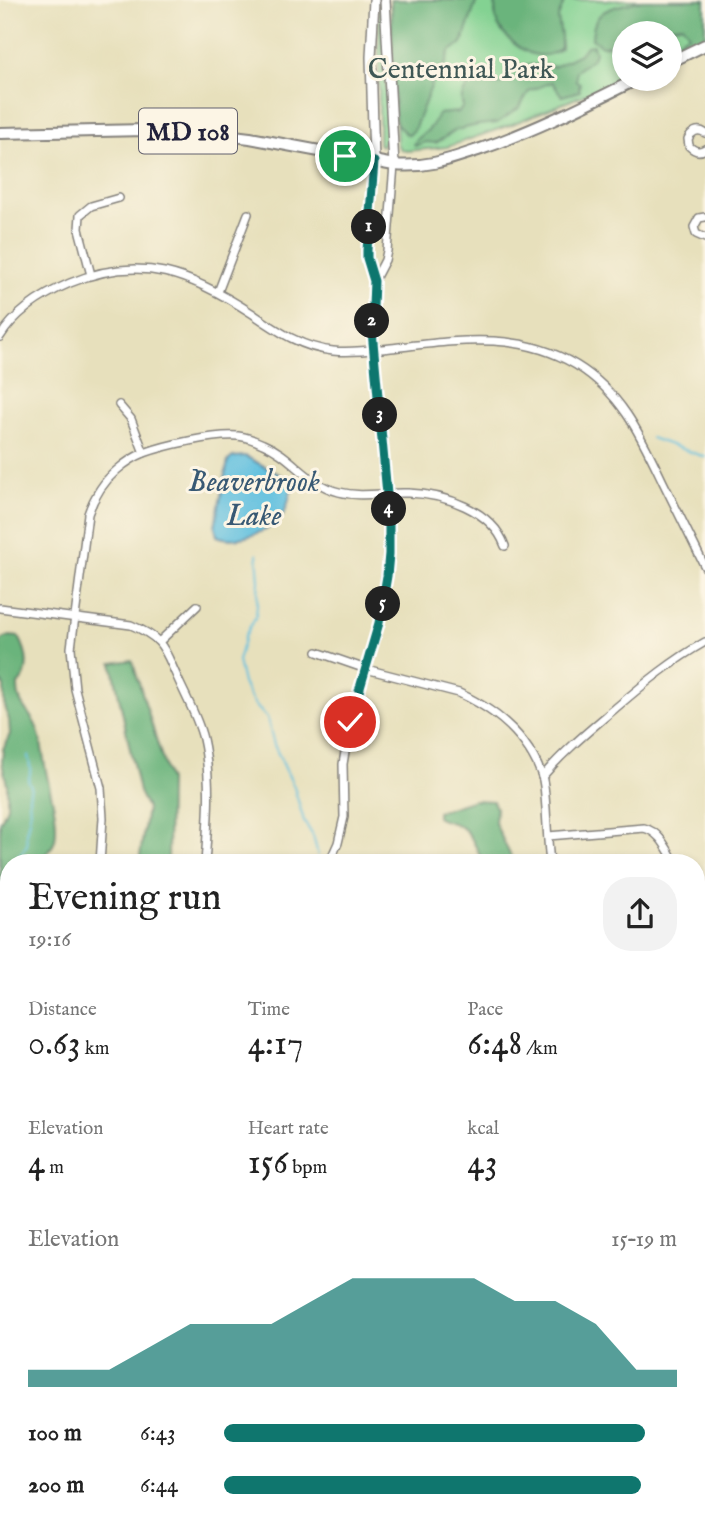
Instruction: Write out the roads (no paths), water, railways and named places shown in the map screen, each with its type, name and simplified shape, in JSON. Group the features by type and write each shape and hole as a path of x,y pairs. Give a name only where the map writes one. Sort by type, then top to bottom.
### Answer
{"main road":[{"path":"682,56 705,45"},
{"name":"MD 108","path":"0,134 208,132 394,165 430,165 502,142 612,91"}],"street":[{"path":"333,854 344,817 346,742 355,701 379,623 390,536 373,350 374,281 367,258 374,162 371,57 373,0"},
{"path":"374,281 387,251 394,165 385,0"},
{"path":"705,133 696,131 688,139 689,146 695,151 705,149"},
{"path":"91,275 79,229 80,215 91,206 119,198"},
{"path":"218,292 248,214"},
{"path":"705,217 696,221 694,227 696,234 705,238"},
{"path":"0,337 13,320 34,302 64,286 91,275 123,270 151,270 191,279 218,292 279,332 318,349 344,352 501,340 540,349 576,365 602,385 627,414 705,567"},
{"path":"119,405 131,419 144,453"},
{"path":"101,854 103,796 73,677 71,648 85,527 92,503 114,472 144,453 214,437 240,437 260,442 279,452 311,480 332,490 353,495 422,494 463,506 497,530 505,546"},
{"path":"160,641 197,606"},
{"path":"0,608 131,625 160,641 197,720 204,745 208,791 205,854"},
{"path":"542,777 572,744 648,681 705,642"},
{"path":"317,652 366,669 450,690 474,700 504,720 515,732 542,777 549,854"},
{"path":"548,836 644,828 655,833 670,854"}],"water":[{"name":"Beaverbrook Lake","path":"245,456 293,480 287,506 277,522 252,535 233,538 217,536 215,526 228,461 233,457"}],"waterway":[{"path":"651,438 705,457"},
{"path":"257,554 259,581 256,616 245,636 238,661 248,694 267,718 274,745 294,787 318,854"},
{"path":"20,854 27,845 26,833 30,815 28,756"}],"park label":[{"name":"Centennial Park","path":"461,68"}]}
